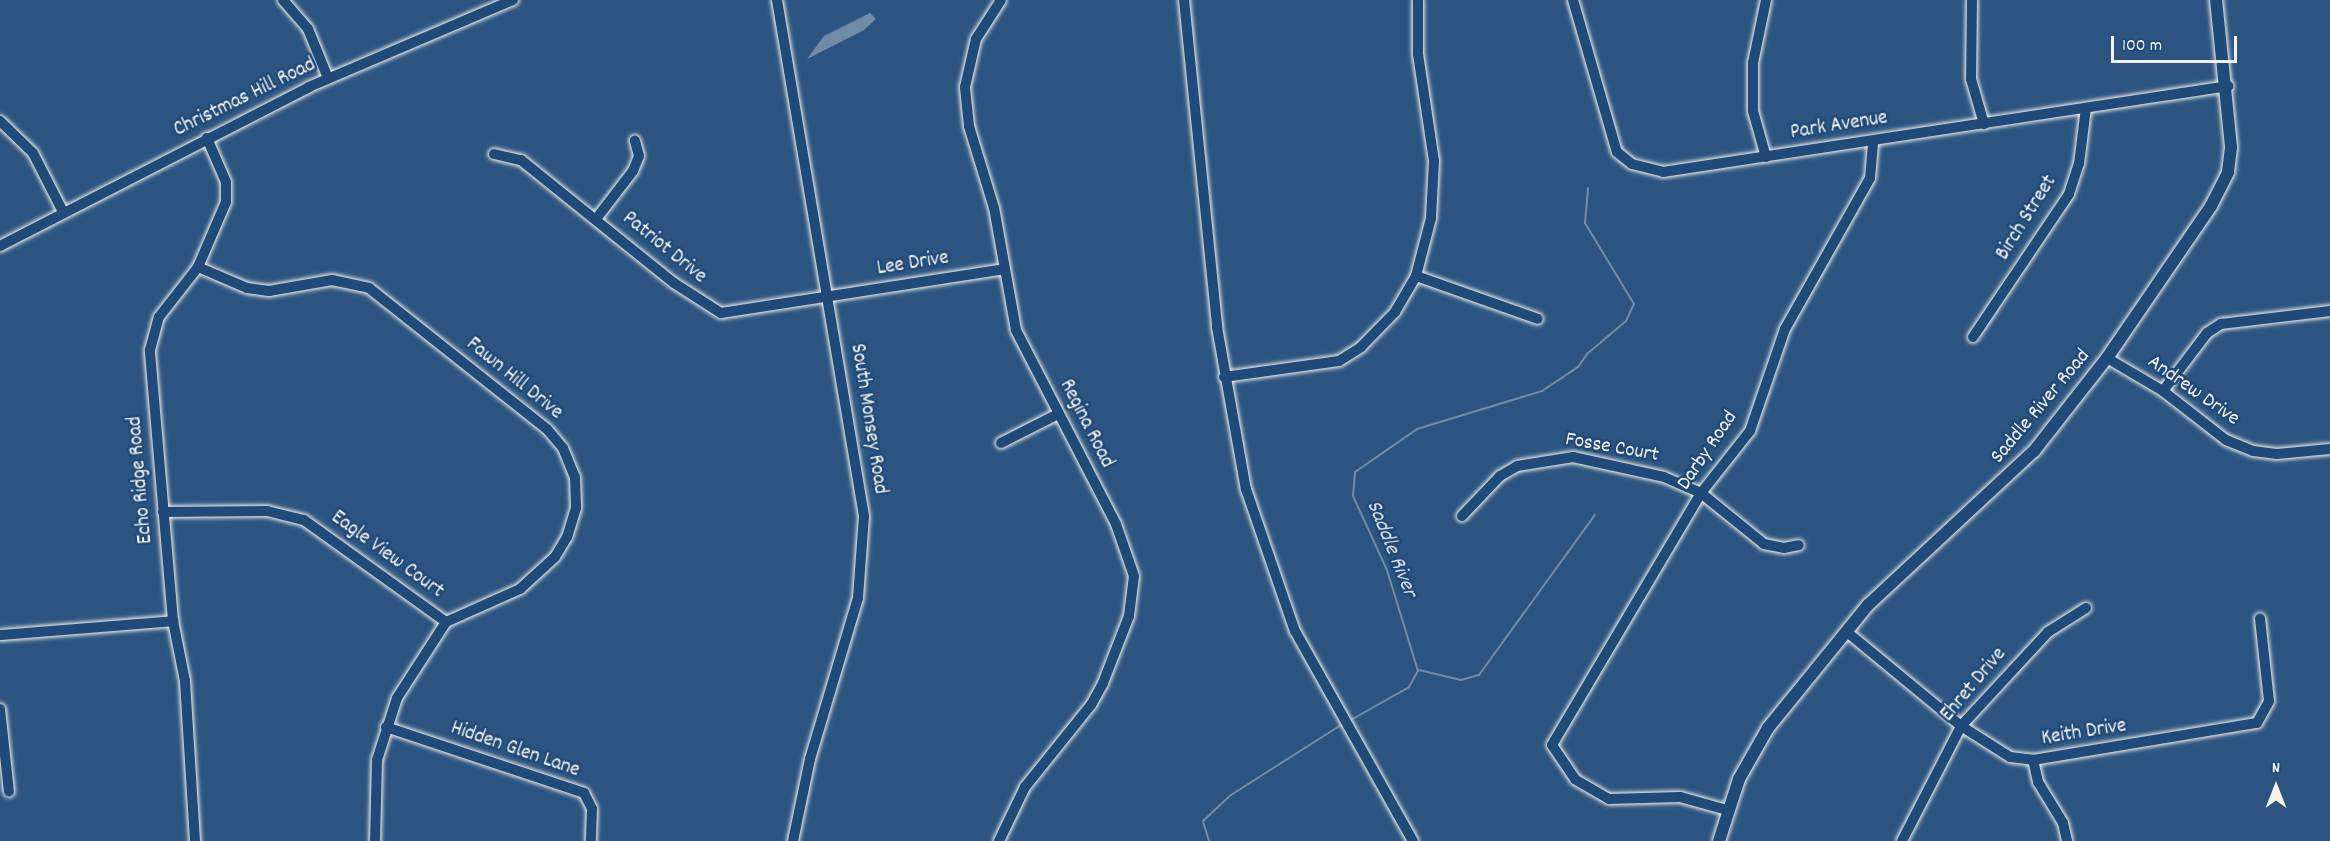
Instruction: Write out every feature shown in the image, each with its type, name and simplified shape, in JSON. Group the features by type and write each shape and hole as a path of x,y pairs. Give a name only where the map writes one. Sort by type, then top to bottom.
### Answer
{"main road":[{"name":"Saddle River Road","path":"1719,841 1728,810 1753,750 1868,604 2034,451 2107,358 2221,188 2231,147 2228,86 2219,1"}],"street":[{"path":"283,0 308,29 328,78"},
{"name":"Christmas Hill Road","path":"0,246 309,87 513,0"},
{"name":"South Monsey Road","path":"777,0 829,298 864,528 858,598 810,759 793,841"},
{"name":"Regina Road","path":"999,841 1035,772 1091,705 1129,616 1131,559 1016,330 994,208 969,126 965,87 976,39 1001,0"},
{"path":"1184,0 1224,377 1246,489 1295,631 1413,841"},
{"path":"1224,377 1339,361 1361,347 1395,312 1416,276 1431,218 1434,160 1418,54 1418,0"},
{"name":"Park Avenue","path":"1573,0 1617,152 1632,164 1663,172 2228,86"},
{"path":"1766,0 1753,63 1753,111 1766,157"},
{"path":"1972,0 1971,79 1984,124"},
{"name":"Birch Street","path":"1973,337 2069,194 2079,164 2086,108"},
{"path":"0,121 33,153 63,212"},
{"name":"Echo Ridge Road","path":"195,841 184,681 173,621 150,350 159,317 198,267 226,202 226,182 207,138"},
{"path":"596,219 633,171 639,156 636,141"},
{"name":"Darby Road","path":"1728,810 1680,797 1600,795 1575,779 1559,760 1552,745 1701,494 1750,430 1785,329 1870,178 1873,141"},
{"name":"Patriot Drive","path":"494,154 521,160 709,309 736,314 829,298"},
{"name":"Fawn Hill Drive","path":"198,267 247,288 269,291 332,280 369,288 547,429 563,448 575,477 576,508 567,537 555,557 520,589 446,622"},
{"name":"Lee Drive","path":"829,298 1004,269"},
{"path":"1416,276 1538,319"},
{"path":"2163,391 2206,333 2221,324 2330,311"},
{"name":"Andrew Drive","path":"2107,358 2163,391 2226,440 2253,451 2277,454 2330,449"},
{"path":"1001,443 1058,414"},
{"name":"Fosse Court","path":"1462,516 1500,476 1553,457 1642,470 1701,494 1764,544 1784,548 1799,545"},
{"name":"Eagle View Court","path":"163,512 267,511 304,520 446,622"},
{"name":"Ehret Drive","path":"1902,841 1961,726 2048,632 2086,608"},
{"name":"Keith Drive","path":"1847,632 1961,726 2010,757 2033,760 2257,723 2270,701 2260,618"},
{"path":"0,635 173,621"},
{"path":"375,841 372,793 386,727 397,698 446,622"},
{"path":"0,709 9,792"},
{"name":"Hidden Glen Lane","path":"386,727 584,793 592,809 591,841"},
{"path":"2033,760 2038,782 2063,823 2067,841"}],"water":[{"path":"870,13 876,19 864,30 807,59 824,36"}],"waterway":[{"name":"Saddle River","path":"1349,721 1409,687 1418,671 1387,570 1353,496 1355,472 1417,429 1542,391 1578,367 1587,354 1626,321 1634,304 1585,223 1588,188"},
{"path":"1419,670 1461,680 1479,675 1595,515"},
{"name":"Saddle River","path":"1209,841 1203,821 1231,795 1344,723"}]}
